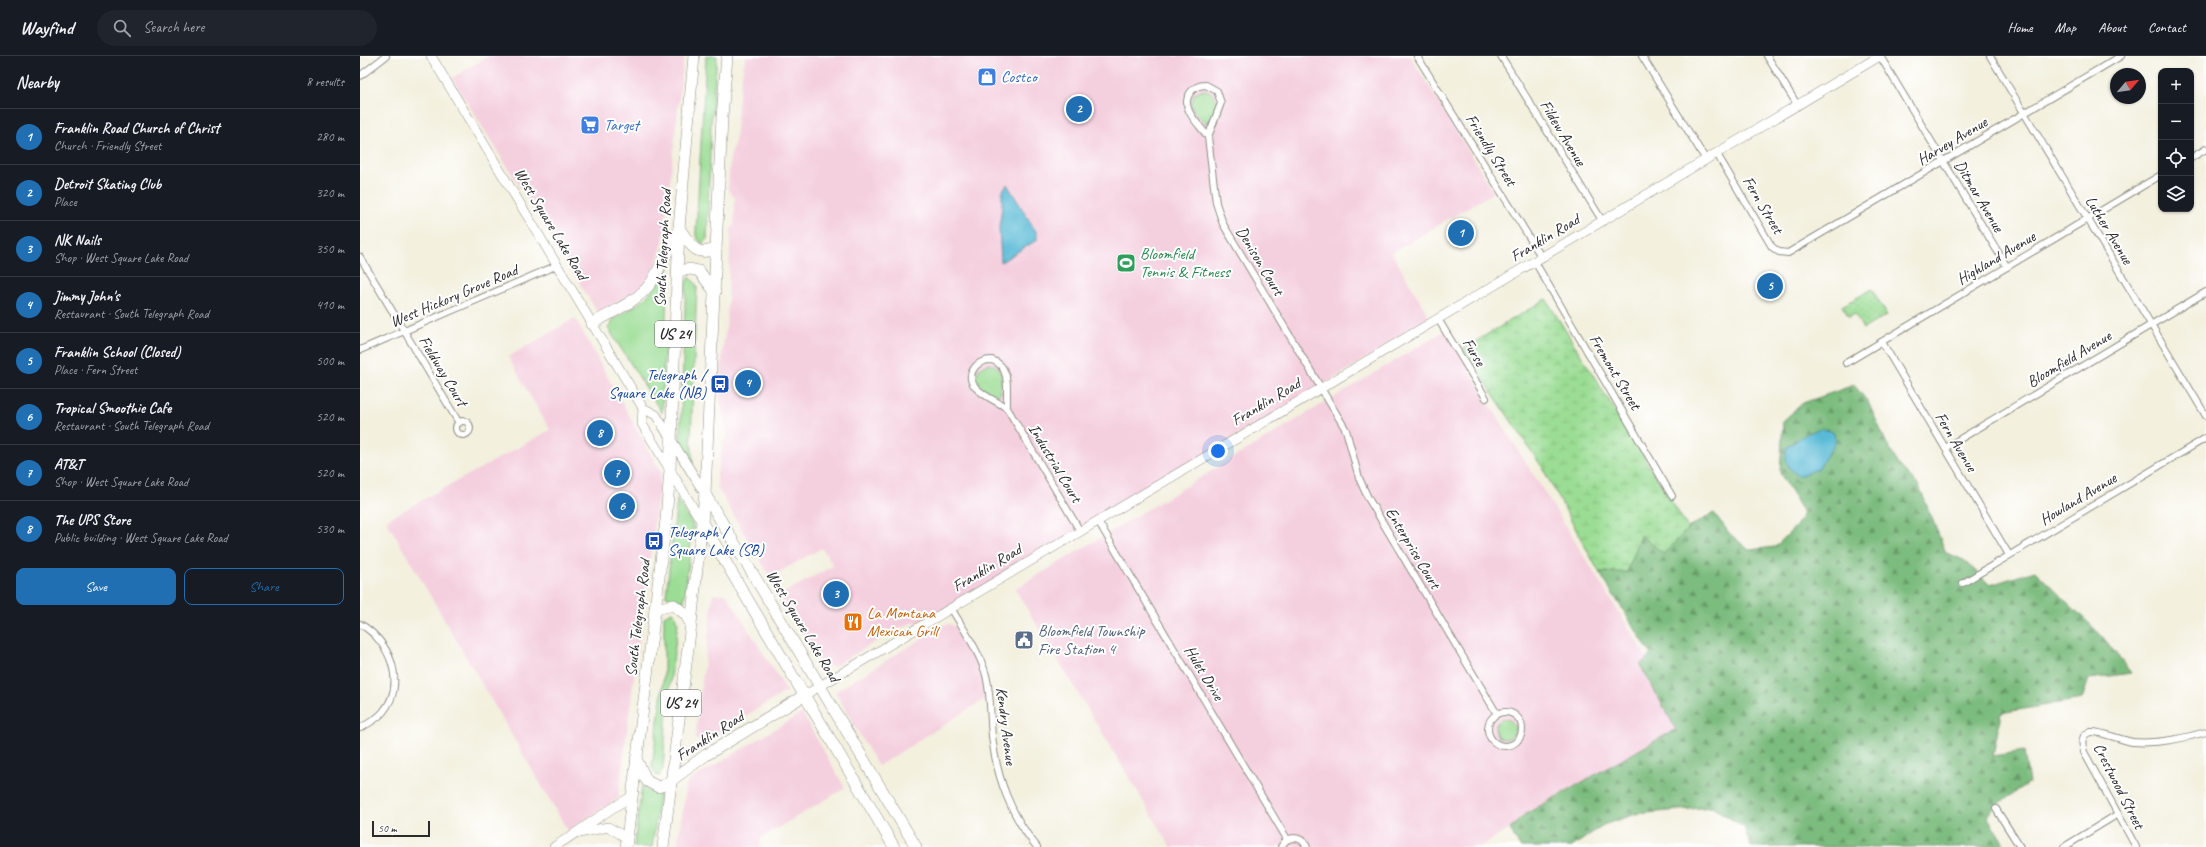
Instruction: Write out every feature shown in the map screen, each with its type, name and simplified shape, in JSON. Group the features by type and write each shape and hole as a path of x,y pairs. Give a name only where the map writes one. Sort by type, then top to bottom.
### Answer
{"highway":[{"name":"South Telegraph Road","path":"627,842 670,470 679,228 694,56"},
{"name":"US 24","path":"663,847 703,524 722,124 727,56"},
{"path":"592,324 629,303 645,290 655,276 679,228 696,250 704,253 716,249"},
{"path":"678,271 690,268 700,271 715,292"},
{"name":"West Square Lake Road","path":"705,494 916,847"},
{"name":"West Square Lake Road","path":"703,524 894,847"},
{"path":"655,609 674,606 685,614 691,624"},
{"name":"Franklin Road","path":"671,781 706,755 805,695"},
{"path":"636,759 647,781 652,785 658,786 671,781"}],"street":[{"path":"360,76 386,56"},
{"name":"West Square Lake Road","path":"431,56 643,408 656,415 705,494"},
{"name":"Friendly Street","path":"1417,56 1539,260"},
{"name":"Fildew Avenue","path":"1501,56 1602,222"},
{"path":"1642,56 1706,160"},
{"path":"1767,56 1798,106"},
{"name":"Franklin Road","path":"805,695 1880,56"},
{"name":"Ditmar Avenue","path":"1880,56 2007,267"},
{"name":"Luther Avenue","path":"1990,56 2206,416"},
{"name":"Harvey Avenue","path":"1796,249 2121,56"},
{"name":"Denison Court","path":"1208,136 1191,114 1186,102 1191,91 1202,85 1214,88 1219,95 1221,103 1208,136 1216,203 1221,218 1321,388"},
{"path":"2194,156 2206,149"},
{"name":"Fern Street","path":"1717,154 1772,247 1783,253 1796,249"},
{"name":"Highland Avenue","path":"1846,364 2159,176"},
{"name":"Fieldway Court","path":"360,257 459,423"},
{"name":"Fremont Street","path":"1539,260 1672,496"},
{"name":"West Hickory Grove Road","path":"360,350 405,332 558,265"},
{"name":"Bloomfield Avenue","path":"1945,448 2206,292"},
{"name":"Furse","path":"1438,320 1486,398"},
{"name":"Fern Avenue","path":"1882,342 2008,555"},
{"name":"Industrial Court","path":"1007,408 978,391 973,384 972,372 980,362 988,360 996,362 1005,371 1007,408 1080,531"},
{"name":"Enterprise Court","path":"1321,388 1348,435 1364,490 1497,714"},
{"name":"West Square Lake Road","path":"643,408 642,424 703,524"},
{"name":"Howland Avenue","path":"1963,583 2206,438"},
{"name":"Hulet Drive","path":"1098,520 1287,839"},
{"name":"Kendry Avenue","path":"950,608 975,648 986,674 995,758 1005,792 1025,831 1036,847"},
{"path":"360,624 371,631 386,650 392,666 395,684 392,696 382,713 360,728"},
{"path":"1504,712 1512,714 1520,721 1522,732 1514,743 1500,745 1490,736 1490,722 1497,714 1504,712"},
{"name":"Crestwood Street","path":"2136,847 2084,752 2082,742 2084,736 2093,732 2121,740 2153,742 2177,740 2206,732"},
{"path":"554,847 575,834 595,818 631,797"},
{"path":"1996,809 2020,847"},
{"path":"2064,847 2118,814"},
{"path":"575,834 608,827 627,842"},
{"path":"1281,847 1287,839 1300,839 1306,847"}],"shaded area":[{"path":"489,56 684,56 663,242 654,271 638,290 598,313 452,78"},
{"path":"746,56 1410,56 1494,192 1392,253 1431,320 917,627 914,622 886,635 835,666 825,666 818,658 780,595 833,566 822,548 770,577 717,487 717,474 723,441 727,437 720,400 722,354 727,320 731,229 734,224 735,198 728,189 730,158 735,142 740,85"},
{"path":"575,318 661,473 618,799 568,831 386,520 550,430 508,357"},
{"path":"1446,330 1486,398 1689,726 1479,847 1171,847 1015,589"},
{"path":"713,594 726,594 787,691 703,741 695,739"},
{"path":"949,624 955,626 962,635 977,660 984,680 985,699 878,766 835,692 944,625"},
{"path":"802,713 845,788 761,838 760,847 677,847 687,782"}],"green space":[{"path":"706,56 717,56 711,125 707,239 702,244 696,236 696,231"},
{"path":"1204,90 1211,92 1217,101 1216,109 1206,124 1194,111 1191,105 1194,94"},
{"path":"667,257 668,266 662,413 608,328 612,323 611,321 641,302 647,296 657,281"},
{"path":"691,278 697,286 691,437 693,464 680,442 686,281"},
{"path":"1872,289 1887,315 1863,329 1855,314 1849,317 1842,306"},
{"path":"1546,299 1688,528 1664,554 1641,535 1627,572 1599,572 1542,467 1463,349"},
{"path":"989,364 994,365 1000,371 1001,393 998,396 983,389 976,381 976,375 979,370 983,366"},
{"path":"1854,385 1868,402 1887,444 1899,465 1919,486 1946,553 1964,560 1990,585 2035,571 2102,636 2131,673 2089,679 2082,699 2001,713 1993,756 2024,751 2029,783 1994,807 1987,816 2006,847 1751,847 1744,827 1712,807 1636,814 1603,825 1572,847 1520,847 1510,829 1524,815 1676,729 1640,665 1651,654 1599,572 1627,572 1641,535 1664,554 1688,528 1714,513 1730,534 1749,550 1775,547 1796,526 1804,513 1780,473 1783,421 1803,403"},
{"path":"677,499 693,525 684,602 666,596"},
{"path":"672,612 676,616 676,621 678,622 667,709 663,770 661,770 660,775 657,776 652,767 664,675 664,616"},
{"path":"1505,719 1512,722 1515,729 1512,736 1505,739 1498,736 1495,729 1498,722"},
{"path":"642,786 648,791 660,793 652,847 634,847"}],"water":[{"path":"1007,184 1037,233 1037,240 1001,262 999,227 1002,207 1002,192"},
{"path":"1821,428 1833,432 1836,441 1818,469 1799,476 1787,464 1787,447 1806,434"}],"place":[{"name":"Costco","path":"987,77"},
{"name":"Detroit Skating Club","path":"1079,109"},
{"name":"Target","path":"590,125"},
{"name":"Franklin Road Church of Christ","path":"1461,233"},
{"name":"Bloomfield Tennis & Fitness","path":"1126,263"},
{"name":"Franklin School (Closed)","path":"1770,286"},
{"name":"Jimmy John's","path":"748,383"},
{"name":"Telegraph / Square Lake (NB)","path":"720,384"},
{"name":"The UPS Store","path":"600,433"},
{"name":"AT&T","path":"617,473"},
{"name":"Tropical Smoothie Cafe","path":"622,506"},
{"name":"Telegraph / Square Lake (SB)","path":"654,541"},
{"name":"NK Nails","path":"836,594"},
{"name":"La Montana Mexican Grill","path":"853,622"},
{"name":"Bloomfield Township Fire Station 4","path":"1024,640"}]}
